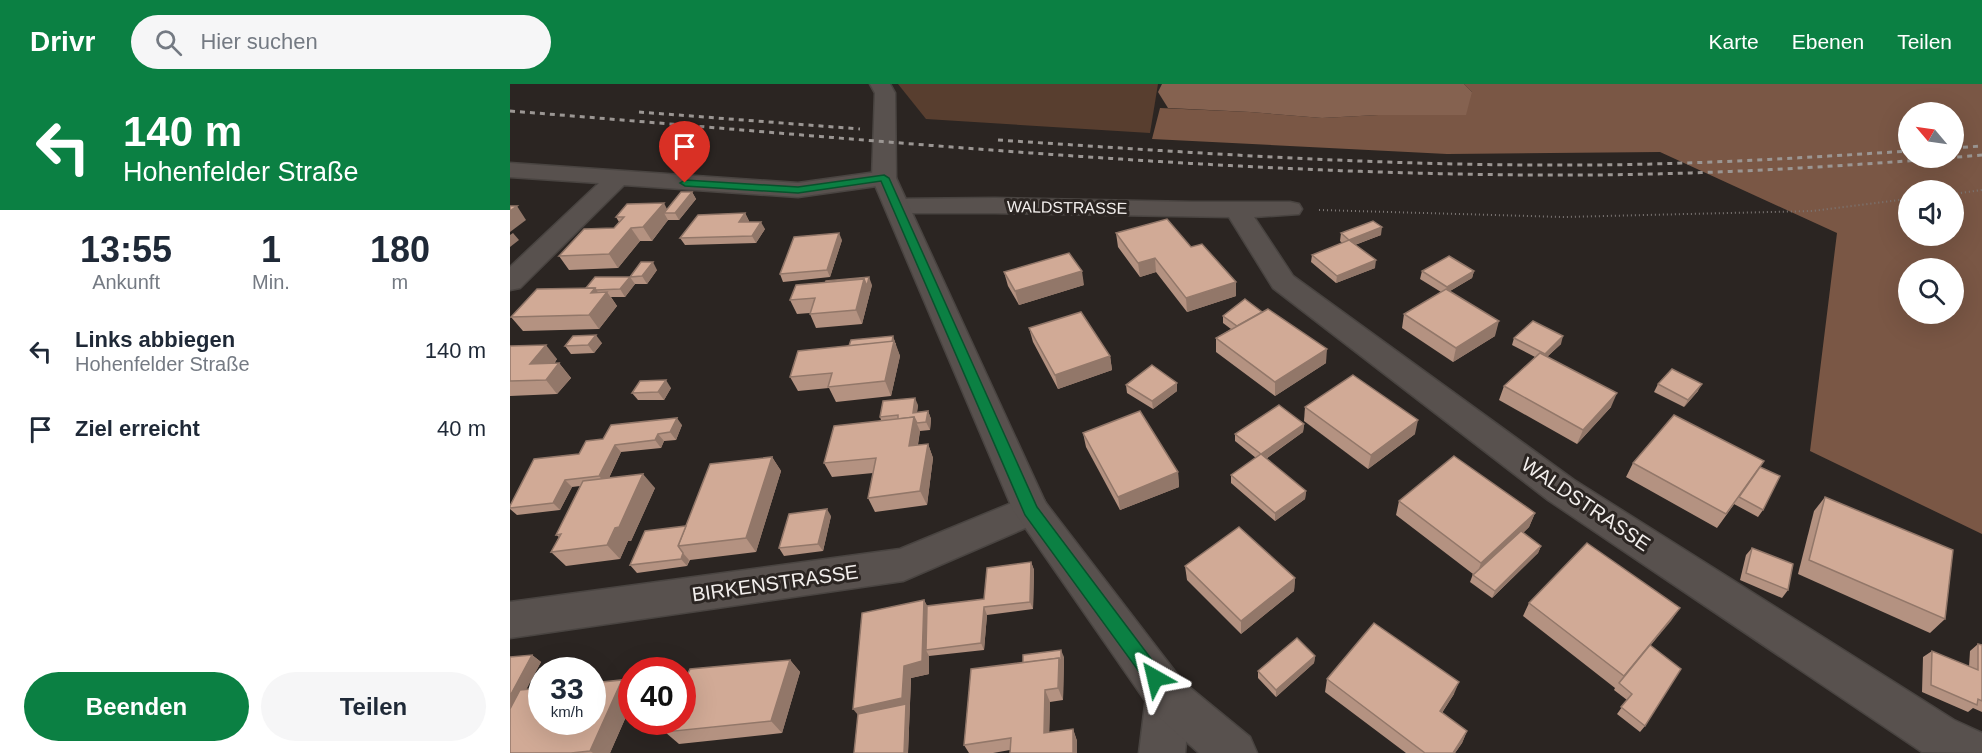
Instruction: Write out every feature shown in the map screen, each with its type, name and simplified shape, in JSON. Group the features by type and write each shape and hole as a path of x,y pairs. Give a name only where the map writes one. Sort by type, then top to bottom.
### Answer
{"street":[{"path":"880,84 885,93 891,192 1031,510 1168,697 1234,753"},
{"name":"WALDSTRASSE","path":"510,170 798,190 891,192 957,204 1238,211 1290,209"},
{"path":"510,282 617,179"},
{"name":"WALDSTRASSE","path":"1238,211 1283,282 1561,490 1938,736 1974,753"},
{"name":"BIRKENSTRASSE","path":"510,620 903,565 1031,510"},
{"path":"1162,753 1168,697"}],"path":[{"path":"1964,192 1982,190"},
{"path":"1290,209 1564,217 1812,211 1898,200"}],"shaded area":[{"path":"898,84 1158,84 1150,133 926,119"},
{"path":"1162,84 1464,84 1472,92 1466,115 1378,115 1322,118 1168,108 1158,92"},
{"path":"1464,84 1982,84 1982,534 1810,451 1837,233 1660,152 1447,154 1152,139 1160,108 1322,118 1378,115 1472,92"}],"building":[{"path":"681,192 692,192 675,213 664,213"},
{"path":"664,203 643,227 631,228 609,254 559,256 584,229 614,228 624,217 616,217 627,204"},
{"path":"745,213 739,222 761,222 752,236 680,238 698,215"},
{"path":"1167,219 1191,247 1202,244 1236,282 1186,298 1155,258 1138,263 1116,233"},
{"path":"1373,221 1382,227 1349,240 1341,233"},
{"path":"839,233 827,270 780,274 794,237"},
{"path":"1349,240 1376,260 1337,276 1312,255"},
{"path":"1069,253 1082,271 1015,291 1004,272"},
{"path":"1449,256 1474,271 1447,287 1422,271"},
{"path":"641,262 653,262 642,276 630,277"},
{"path":"595,277 630,277 620,289 586,288"},
{"path":"869,277 867,286 864,279 825,283 826,281"},
{"path":"864,279 856,310 810,314 815,298 790,300 796,285"},
{"path":"595,288 591,293 607,292 589,315 511,317 537,289"},
{"path":"1446,289 1499,321 1456,348 1404,314"},
{"path":"1245,299 1262,312 1237,326 1223,316"},
{"path":"1268,309 1327,349 1275,382 1216,338"},
{"path":"1081,312 1110,356 1055,375 1029,328"},
{"path":"1533,321 1563,336 1545,354 1514,338"},
{"path":"596,335 588,345 565,346 573,336"},
{"path":"893,336 892,342 849,346 851,340"},
{"path":"894,341 885,381 828,387 832,373 790,377 798,351"},
{"path":"546,345 530,364 559,363 546,380 510,381 510,346"},
{"path":"1540,353 1617,393 1583,430 1504,386"},
{"path":"1152,365 1177,383 1152,401 1126,385"},
{"path":"1672,369 1702,384 1688,400 1658,384"},
{"path":"1353,375 1418,420 1371,455 1305,407"},
{"path":"666,380 658,392 632,393 640,381"},
{"path":"915,398 913,413 928,411 926,422 917,423 914,417 898,419 898,415 880,417 883,401"},
{"path":"1279,405 1304,424 1261,454 1235,434"},
{"path":"1140,411 1178,472 1118,497 1083,433"},
{"path":"1674,415 1764,461 1726,514 1633,463"},
{"path":"914,417 909,446 928,444 920,491 868,498 876,458 824,463 834,426"},
{"path":"677,418 670,432 658,434 655,440 615,445 599,476 565,480 553,503 510,508 534,459 579,454 586,441 603,439 611,425"},
{"path":"1261,454 1306,491 1275,513 1231,475"},
{"path":"1454,456 1535,513 1481,563 1399,501"},
{"path":"772,457 746,538 678,546 710,464"},
{"path":"1760,467 1780,476 1763,510 1739,497"},
{"path":"643,474 619,527 615,528 607,545 551,552 561,534 556,535 583,481"},
{"path":"1825,497 1953,550 1945,619 1809,560"},
{"path":"827,509 818,544 779,548 789,514"},
{"path":"686,526 678,546 683,553 681,559 630,565 645,531"},
{"path":"1239,527 1295,578 1241,621 1185,566"},
{"path":"1521,531 1541,546 1495,591 1473,575"},
{"path":"1587,543 1680,608 1624,676 1529,603"},
{"path":"1752,548 1793,564 1788,590 1746,573"},
{"path":"1031,562 1030,602 984,607 981,643 926,650 927,606 984,599 987,568"},
{"path":"924,600 922,661 904,666 902,698 853,709 862,613"},
{"path":"1374,623 1459,682 1440,711 1467,731 1453,753 1425,753 1327,679"},
{"path":"1297,638 1315,656 1276,690 1258,671"},
{"path":"1978,644 1982,645 1982,701 1978,699 1977,705 1931,685 1932,651 1978,670"},
{"path":"1650,645 1681,669 1645,726 1621,707 1632,694 1619,683"},
{"path":"1061,650 1061,664 1059,658 1023,663 1023,655"},
{"path":"532,655 528,657 528,662 510,696 510,657"},
{"path":"1059,658 1058,688 1045,690 1044,733 1073,729 1073,753 1010,753 1011,738 964,745 971,669"},
{"path":"790,660 771,721 696,729 696,668"},
{"path":"618,680 618,689 606,716 606,682"},
{"path":"528,689 528,735 597,735 590,751 510,753 510,709 520,690"},
{"path":"906,704 904,753 854,753 858,714"}],"railway":[{"path":"510,111 1049,154 1319,170 1455,174 1688,173 1835,166 1982,155"},
{"path":"639,112 860,129"},
{"path":"998,140 1272,157 1478,164 1682,163 1898,152"},
{"path":"1964,147 1982,146"}],"route":[{"path":"685,183 798,190 884,178 1031,510 1155,678"}]}
